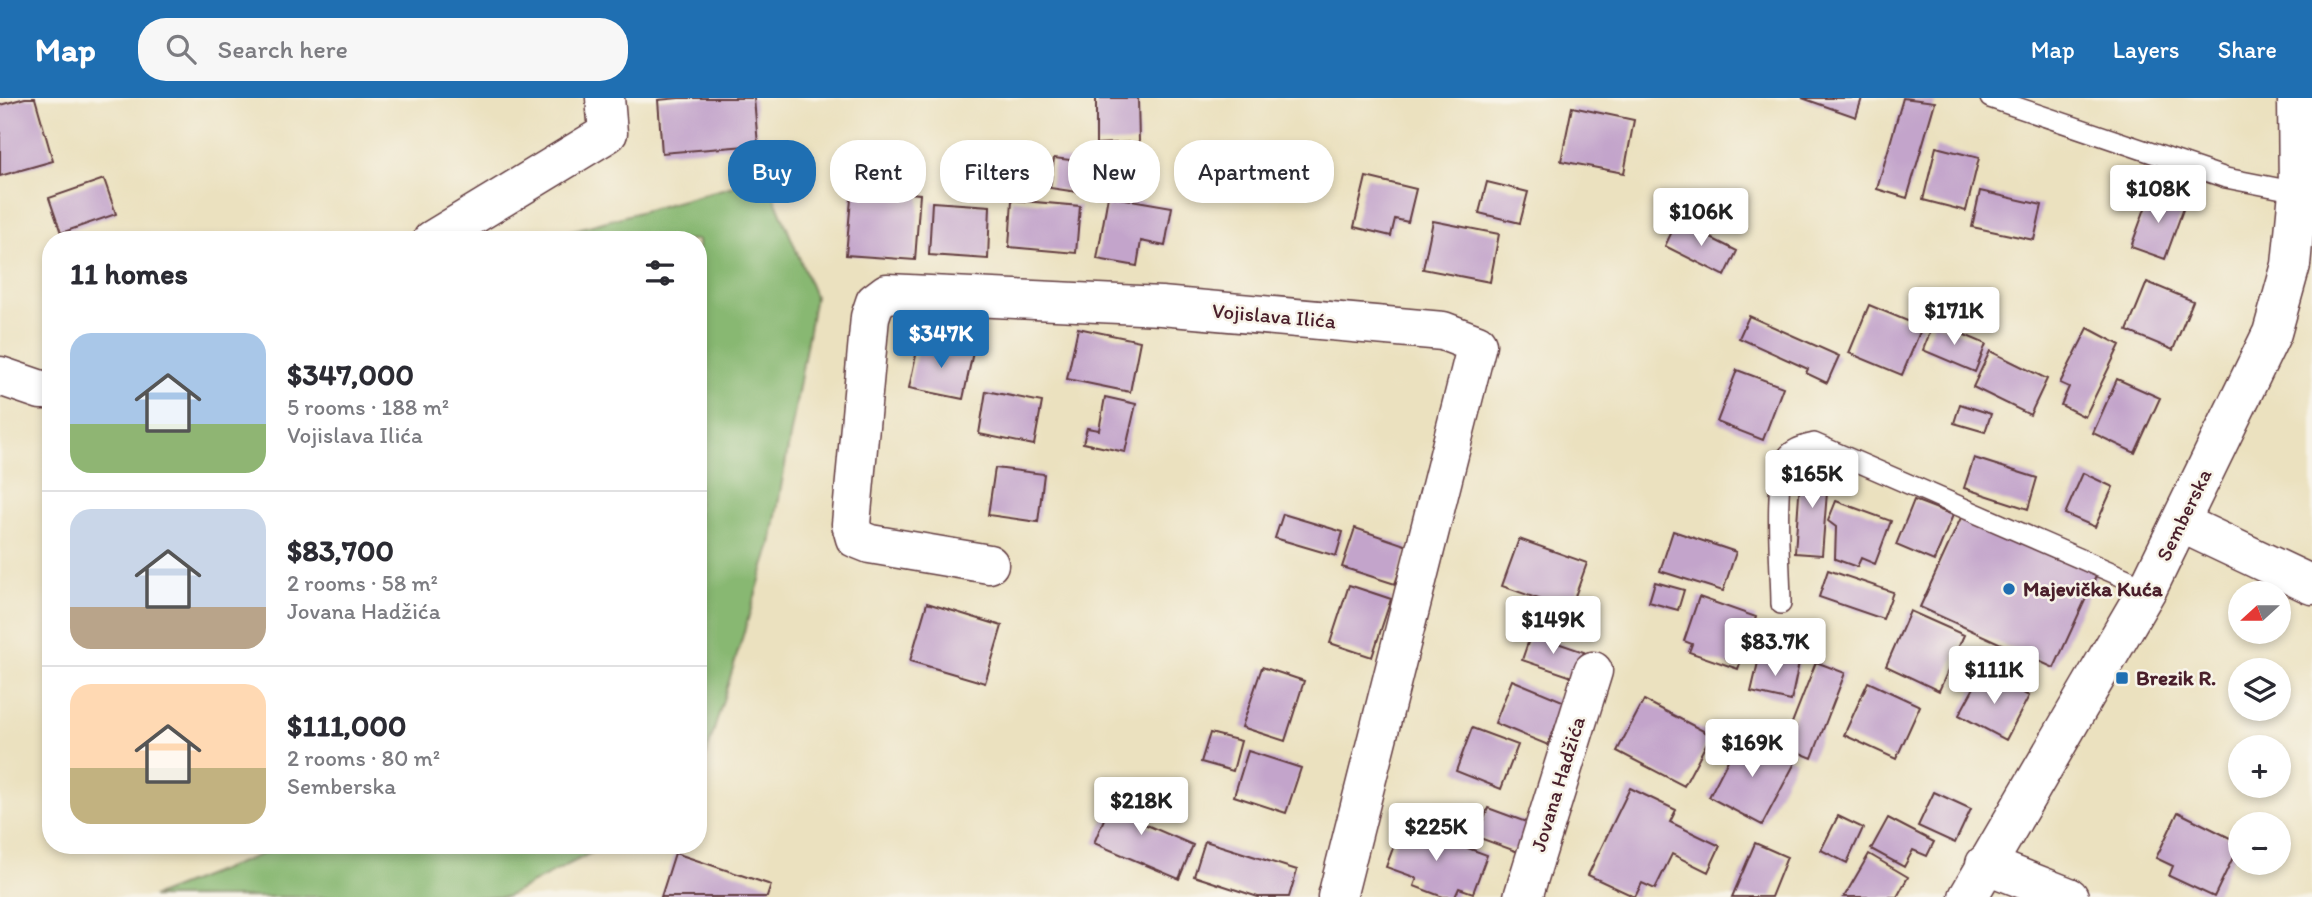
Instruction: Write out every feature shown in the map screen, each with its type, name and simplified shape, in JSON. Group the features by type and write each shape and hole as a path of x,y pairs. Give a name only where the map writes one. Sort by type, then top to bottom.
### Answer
{"street":[{"path":"447,231 608,133 606,98"},
{"name":"Semberska","path":"1976,880 2148,588 2272,333 2291,265 2298,192 2297,98"},
{"name":"Vojislava Ilića","path":"989,564 870,544 855,538 850,524 870,317 875,302 887,293 1188,309 1443,331 1477,344 1337,897"},
{"path":"0,376 42,390"},
{"path":"2181,523 2312,585"},
{"name":"Jovana Hadžića","path":"1523,897 1593,671"},
{"path":"1976,880 2069,897"}],"lane":[{"path":"1990,98 2226,178 2298,192"},
{"path":"1781,604 1780,493 1786,459 1797,448 1814,443 2148,588"}],"green space":[{"path":"728,188 728,203 777,203 815,296 771,544 707,753 707,231 571,231"},
{"path":"262,854 589,854 506,897 152,897"}],"building":[{"path":"35,98 53,161 0,176 0,105"},
{"path":"754,98 758,140 728,140 728,148 662,153 658,100"},
{"path":"1096,98 1138,98 1139,140 1096,140"},
{"path":"1802,98 1862,98 1856,117"},
{"path":"1903,98 1935,102 1907,198 1877,189"},
{"path":"1572,107 1634,120 1624,173 1561,161"},
{"path":"1936,147 1979,158 1966,211 1923,200"},
{"path":"1054,158 1068,160 1068,191 1054,189"},
{"path":"1366,177 1416,189 1408,222 1395,219 1391,236 1354,227"},
{"path":"104,179 116,214 60,231 49,198"},
{"path":"1487,182 1528,192 1520,223 1479,213"},
{"path":"1980,191 2042,205 2034,240 1972,227"},
{"path":"2151,192 2185,204 2165,259 2131,247"},
{"path":"932,202 990,206 988,259 929,255"},
{"path":"851,203 919,203 915,260 846,255"},
{"path":"1012,203 1080,206 1076,253 1009,247"},
{"path":"1107,203 1149,203 1172,207 1165,246 1141,241 1137,266 1097,259"},
{"path":"1433,221 1499,234 1490,282 1423,269"},
{"path":"1677,221 1737,251 1725,276 1665,246"},
{"path":"2147,282 2193,301 2173,350 2127,331"},
{"path":"1869,305 1922,327 1902,375 1849,353"},
{"path":"1749,316 1839,356 1827,383 1806,373 1808,369 1739,338"},
{"path":"1934,322 1986,344 1975,372 1923,350"},
{"path":"1078,328 1140,341 1130,392 1067,379"},
{"path":"2088,328 2120,345 2085,417 2061,405 2069,387 2060,383"},
{"path":"919,341 973,352 963,399 909,388"},
{"path":"1990,351 2047,379 2030,415 1973,387"},
{"path":"1737,370 1783,387 1763,440 1717,422"},
{"path":"2117,379 2160,398 2135,453 2093,433"},
{"path":"986,391 1042,402 1034,445 979,434"},
{"path":"1105,397 1136,404 1125,452 1083,443 1087,428 1099,430"},
{"path":"1960,404 1991,414 1985,432 1954,423"},
{"path":"1974,458 2037,478 2028,509 1964,488"},
{"path":"1801,465 1829,467 1822,555 1795,553"},
{"path":"995,468 1044,474 1038,522 988,515"},
{"path":"2083,473 2113,487 2095,527 2065,514"},
{"path":"1914,500 1953,515 1934,561 1896,545"},
{"path":"1836,501 1891,521 1875,564 1861,558 1857,567 1835,559 1836,527 1828,521"},
{"name":"Majevička Kuća","path":"1964,511 2098,572 2054,668 1920,607"},
{"path":"1283,514 1343,532 1336,556 1275,538"},
{"path":"1355,528 1408,546 1395,584 1342,567"},
{"path":"1673,531 1736,552 1723,591 1660,571"},
{"path":"1519,539 1587,563 1570,610 1502,586"},
{"path":"1828,570 1893,592 1883,619 1819,597"},
{"path":"1655,582 1684,590 1678,610 1649,602"},
{"path":"1349,585 1391,599 1372,657 1330,643"},
{"path":"1699,597 1756,617 1738,669 1689,652 1692,644 1684,641"},
{"path":"927,603 1002,626 985,683 910,661"},
{"path":"1910,611 1964,635 1939,691 1886,666"},
{"path":"1531,634 1584,652 1575,678 1522,660"},
{"path":"1760,654 1799,663 1791,701 1751,692"},
{"path":"1816,662 1845,673 1812,758 1783,746"},
{"path":"1262,667 1304,681 1285,741 1242,727"},
{"path":"1983,671 2029,696 2006,740 1959,715"},
{"path":"1512,680 1565,702 1548,745 1495,723"},
{"path":"1868,682 1920,706 1896,759 1844,735"},
{"path":"1644,700 1711,735 1684,786 1617,751"},
{"path":"1472,728 1518,745 1501,789 1456,771"},
{"path":"1210,733 1241,741 1233,771 1201,762"},
{"path":"1742,733 1796,761 1762,825 1709,797"},
{"path":"1248,751 1301,768 1286,813 1234,796"},
{"path":"1630,788 1676,810 1670,822 1720,846 1708,872 1672,854 1655,889 1642,883 1635,897 1588,875"},
{"path":"1116,790 1150,804 1142,823 1193,845 1179,879 1094,843"},
{"path":"1934,792 1971,809 1955,843 1918,826"},
{"path":"1488,808 1529,823 1518,852 1477,837"},
{"path":"2178,812 2228,837 2228,868 2214,897 2169,876 2173,866 2156,858"},
{"path":"1838,816 1863,828 1847,863 1821,850"},
{"path":"1888,818 1934,842 1927,856 1913,850 1904,867 1871,849"},
{"path":"1402,824 1487,855 1473,893 1459,888 1455,897 1443,897 1414,886 1417,878 1386,867"},
{"path":"1205,841 1297,870 1289,897 1258,897 1194,876"},
{"path":"1755,843 1787,857 1771,897 1732,897"},
{"path":"675,854 771,885 767,897 661,897"},
{"path":"1869,854 1908,877 1897,897 1844,897"}],"place":[{"name":"Majevička Kuća","path":"2009,589"},
{"name":"Brezik R.","path":"2122,678"}]}
